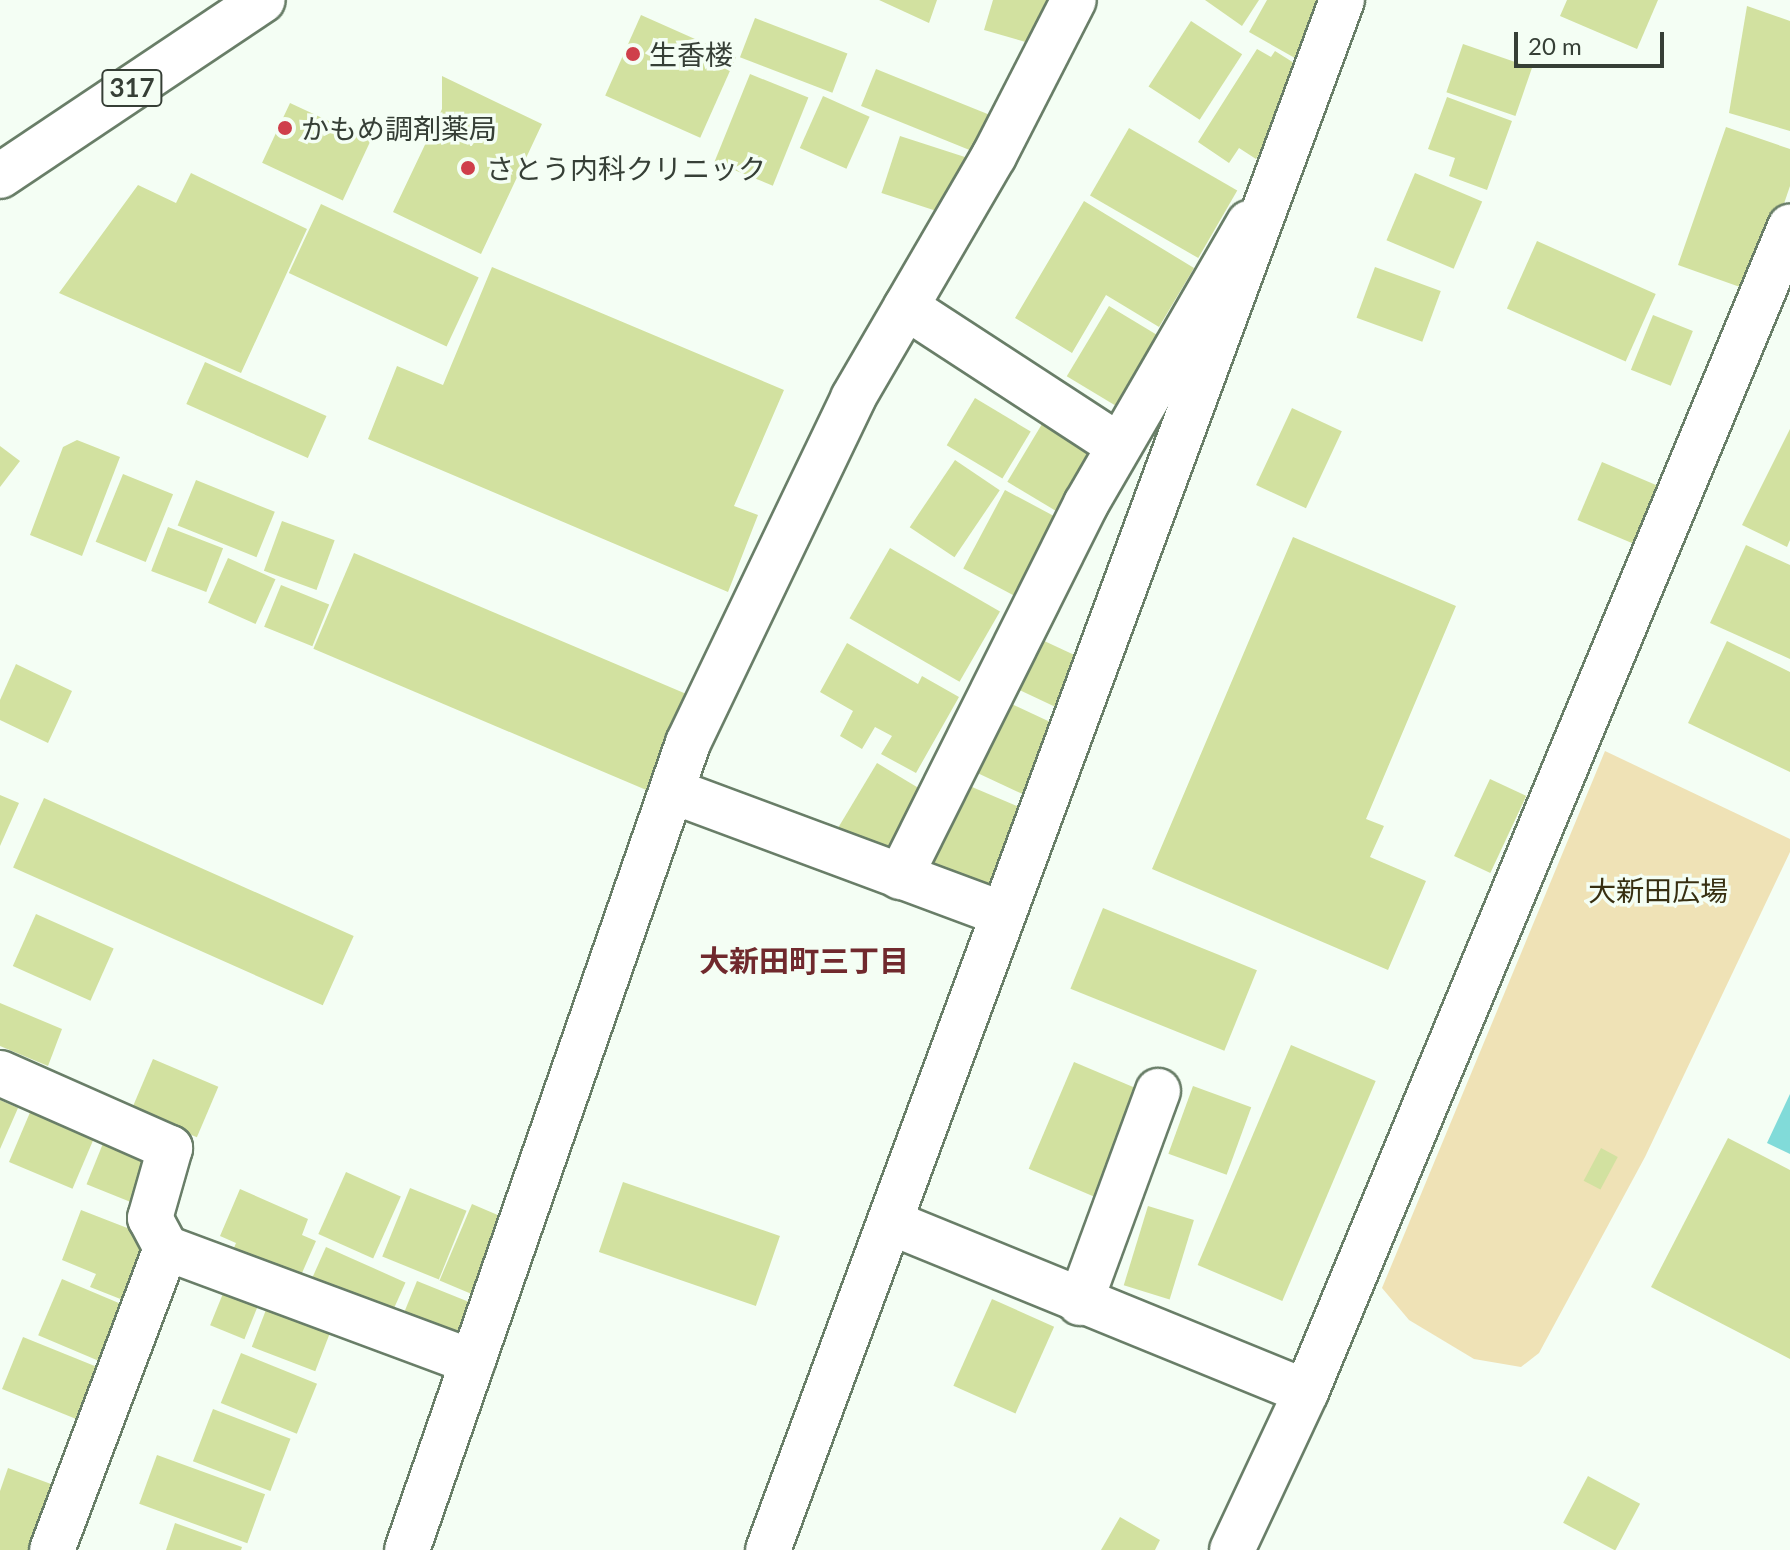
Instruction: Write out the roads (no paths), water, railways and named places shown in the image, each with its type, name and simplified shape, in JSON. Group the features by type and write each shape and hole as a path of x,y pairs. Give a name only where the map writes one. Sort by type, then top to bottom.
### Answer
{"main road":[{"name":"317","path":"0,176 263,0"},
{"path":"407,1550 688,743 853,398 994,156 1074,0"},
{"path":"768,1550 892,1223 1002,914 1342,0"},
{"path":"900,877 1119,446 1275,180"},
{"path":"1232,1550 1306,1392 1790,227"},
{"path":"906,307 1119,446"},
{"path":"672,791 1002,914"},
{"path":"0,1073 170,1148 150,1218 166,1248 472,1362"},
{"path":"1080,1303 1158,1091"},
{"path":"892,1223 1080,1303 1306,1392"},
{"path":"52,1550 166,1248"}],"water":[{"path":"1790,1094 1790,1154 1767,1143"}],"place":[{"name":"生香楼","path":"633,54"},
{"name":"かもめ調剤薬局","path":"285,128"},
{"name":"さとう内科クリニック","path":"468,168"}],"district":[{"name":"大新田町三丁目","path":"804,960"}],"park label":[{"name":"大新田広場","path":"1658,890"}]}
